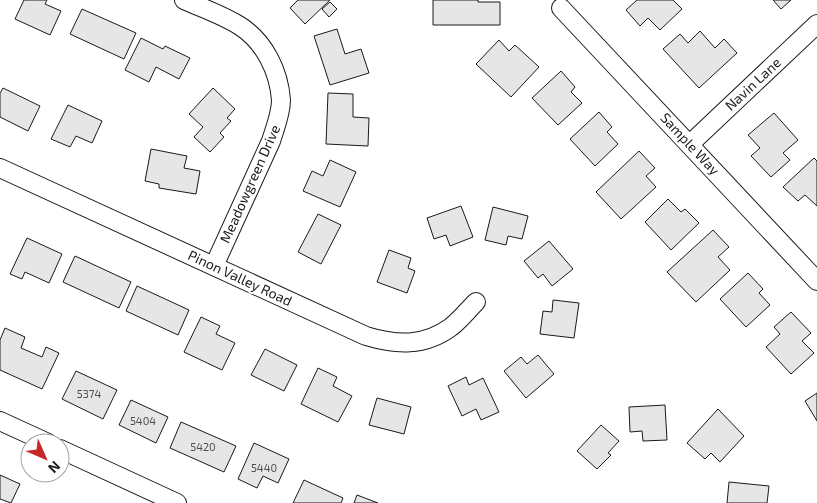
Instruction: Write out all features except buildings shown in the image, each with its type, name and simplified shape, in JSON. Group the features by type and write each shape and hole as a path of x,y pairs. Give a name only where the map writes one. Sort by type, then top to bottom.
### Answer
{"street":[{"name":"Meadowgreen Drive","path":"184,0 240,26 254,38 274,66 281,102 278,120 270,141 214,266"},
{"name":"Sample Way","path":"561,8 817,282"},
{"name":"Navin Lane","path":"690,144 817,24"},
{"name":"Pinon Valley Road","path":"0,168 366,336 386,342 409,344 430,338 450,327 476,302"},
{"path":"0,421 26,433"},
{"path":"70,454 177,503"}]}
